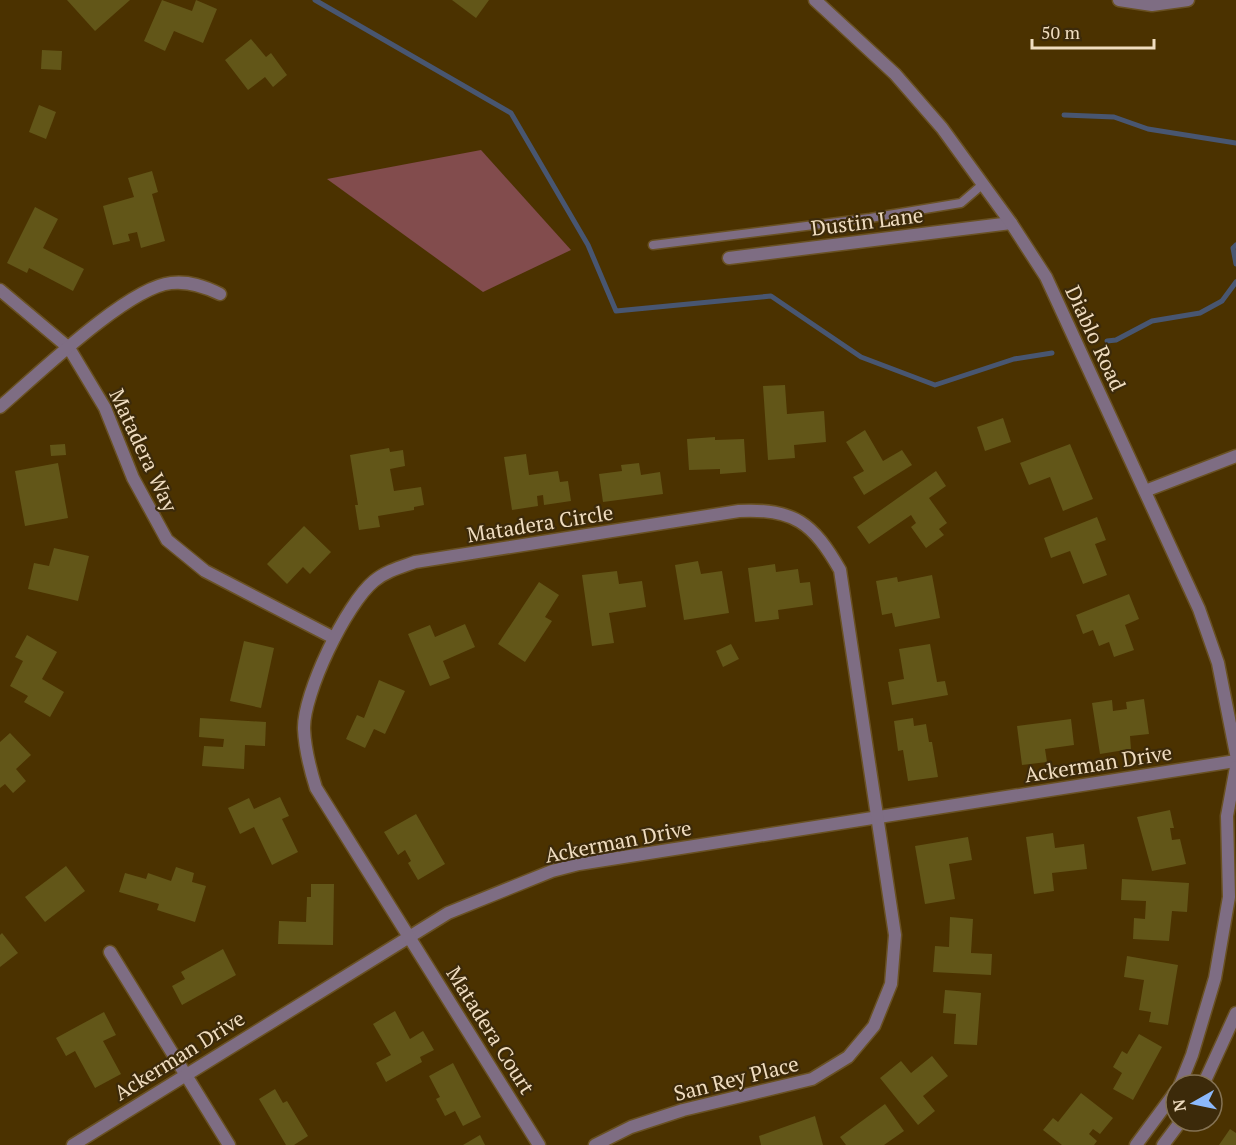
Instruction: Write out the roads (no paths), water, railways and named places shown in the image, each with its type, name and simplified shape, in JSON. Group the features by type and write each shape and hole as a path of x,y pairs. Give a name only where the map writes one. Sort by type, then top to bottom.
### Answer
{"street":[{"name":"Diablo Road","path":"815,0 895,74 942,128 1011,223 1046,277 1199,609 1218,663 1236,754"},
{"path":"1119,0 1152,5 1188,0"},
{"name":"Dustin Lane","path":"729,258 1011,223"},
{"path":"0,407 127,301 156,286 170,283 202,285 220,294"},
{"name":"Matadera Way","path":"0,290 69,348 105,408 148,510 167,540 205,571 334,638"},
{"path":"1145,490 1236,456"},
{"name":"Matadera Circle","path":"410,934 316,788 308,762 304,728 307,702 334,638 360,597 373,581 392,570 415,562 739,511 770,509 798,520 822,539 840,570 876,818"},
{"name":"Ackerman Drive","path":"73,1145 410,934 486,895 552,871 579,864 1236,761"},
{"path":"1185,1073 1215,978 1229,897 1227,816 1236,767"},
{"name":"San Rey Place","path":"595,1145 631,1127 683,1110 812,1079 848,1057 874,1026 891,984 896,935 876,818"},
{"name":"Matadera Court","path":"410,934 539,1145"},
{"path":"110,952 229,1145"},
{"path":"1208,1073 1236,1013"},
{"path":"1136,1145 1164,1107"}],"lane":[{"path":"653,245 870,218 961,203 983,184"}],"waterway":[{"path":"315,0 511,113 588,245 616,311 771,296 861,357 935,385 1014,359 1052,353"},
{"path":"1064,115 1114,117 1148,129 1236,143"},
{"path":"1236,245 1233,248 1236,264"},
{"path":"1107,341 1116,340 1152,321 1200,313 1222,301 1236,282"}]}
